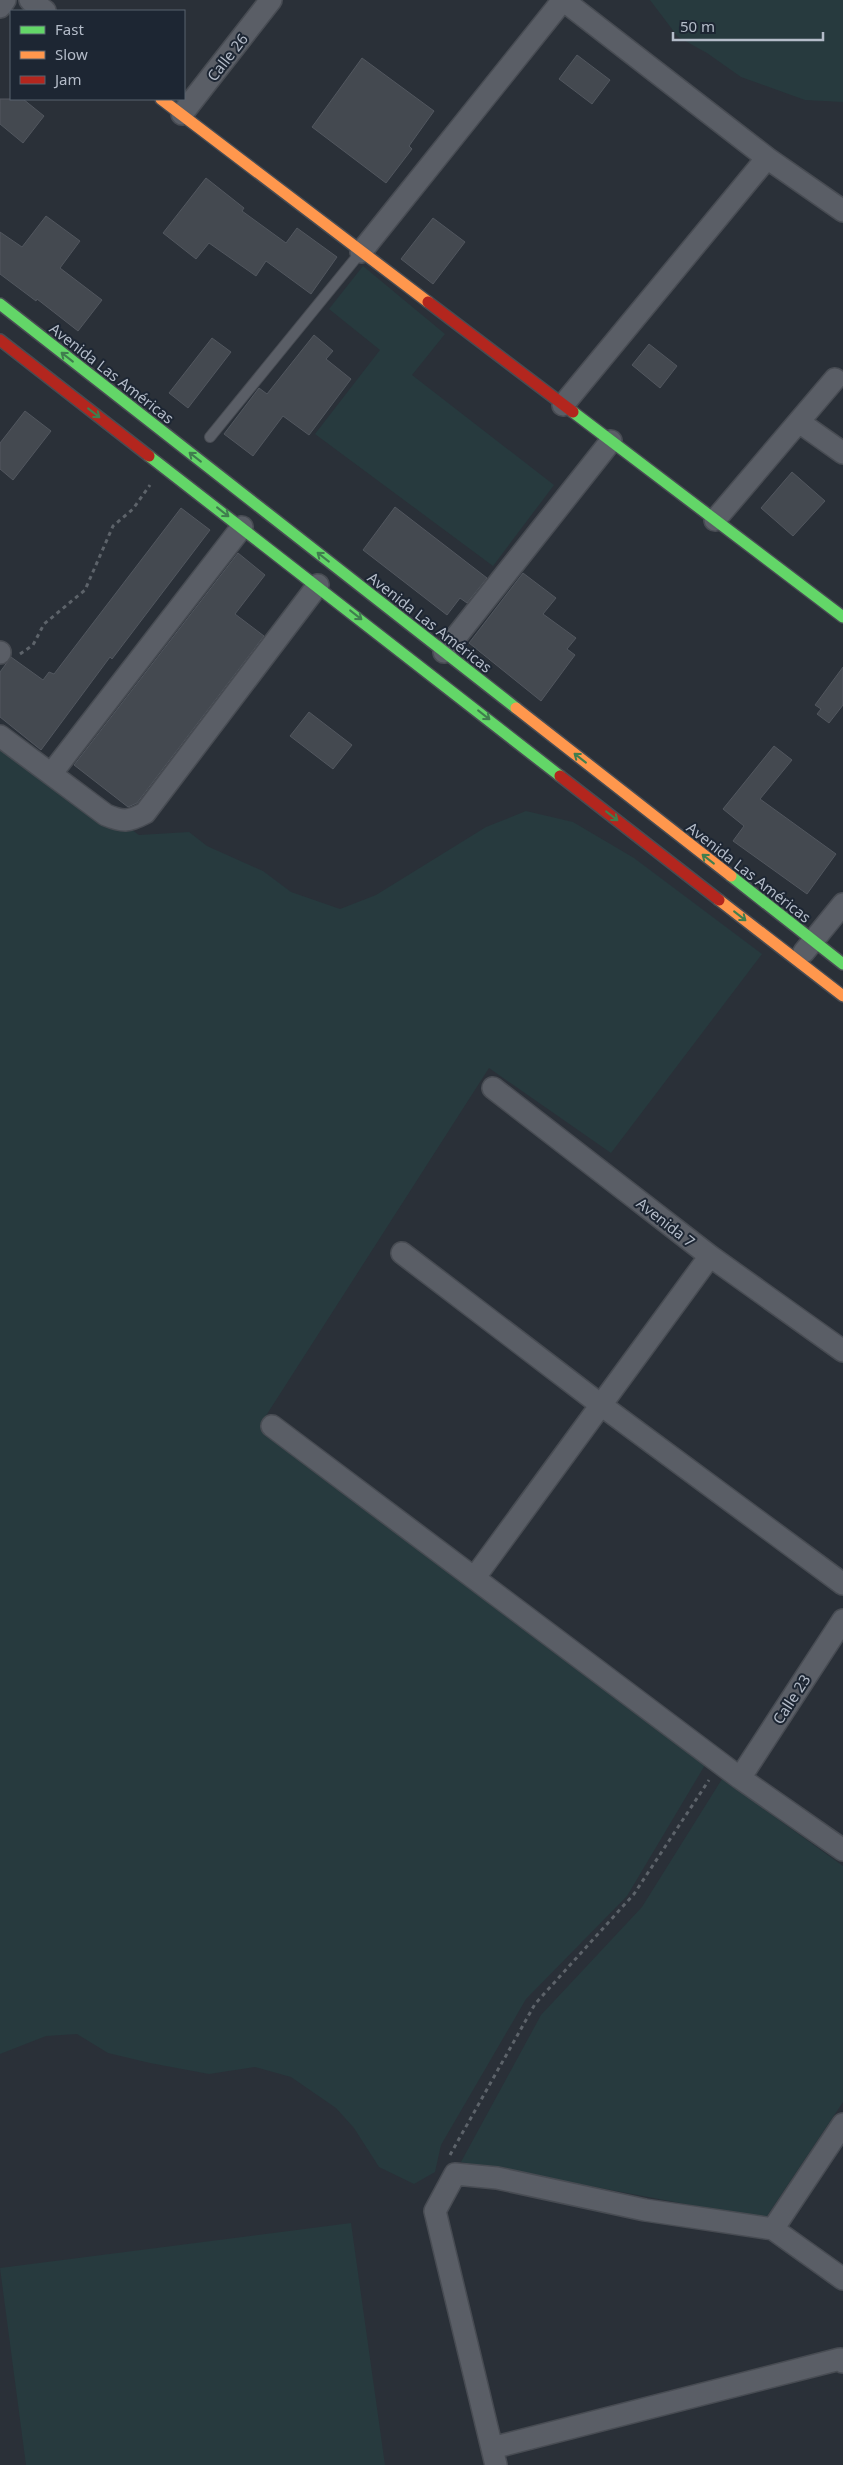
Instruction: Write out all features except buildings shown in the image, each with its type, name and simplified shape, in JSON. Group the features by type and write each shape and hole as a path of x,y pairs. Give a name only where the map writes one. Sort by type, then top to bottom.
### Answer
{"main road":[{"path":"163,100 360,252 843,617"},
{"name":"Avenida Las Américas","path":"0,304 843,964"},
{"path":"0,340 843,996"}],"street":[{"path":"0,6 4,0"},
{"path":"30,0 44,10"},
{"name":"Calle 26","path":"182,114 271,0"},
{"path":"360,252 563,0 768,158 843,211"},
{"path":"564,405 768,158"},
{"path":"715,520 835,379"},
{"path":"799,422 843,453"},
{"path":"444,652 611,442"},
{"path":"51,774 242,527"},
{"path":"0,736 114,818 121,821 145,814 318,586"},
{"path":"797,960 843,904"},
{"name":"Avenida 7","path":"493,1088 710,1256 843,1351"},
{"path":"402,1253 601,1405 843,1584"},
{"path":"475,1577 710,1256"},
{"path":"272,1426 740,1778 843,1850"},
{"name":"Calle 23","path":"740,1778 843,1620"},
{"path":"773,2229 843,2124"},
{"path":"843,2279 773,2229 644,2210 497,2178 455,2174 435,2211 494,2457 840,2359 843,2362"}],"lane":[{"path":"210,437 360,252"}],"path":[{"path":"0,653 21,654 33,645 44,624 85,590 113,526 132,509 163,466"},
{"path":"455,2174 449,2153 535,2004 634,1894 720,1763"}],"green space":[{"path":"650,0 843,0 843,102 805,100 741,77 707,53 678,37"},
{"path":"363,266 445,334 412,375 554,485 493,566 315,434 380,350 329,309"},
{"path":"0,736 139,835 189,832 207,846 263,871 291,892 340,909 376,895 486,827 526,811 573,822 634,858 762,954 611,1153 489,1068 260,1425 705,1765 627,1896 526,1999 441,2145 435,2172 414,2184 379,2167 354,2128 336,2108 291,2077 255,2067 209,2074 150,2063 108,2053 77,2034 46,2036 0,2054"},
{"path":"722,1779 843,1866 843,2102 765,2219 461,2162 541,2015 642,1907"},
{"path":"351,2223 385,2465 26,2465 0,2268"}],"traffic: fast":[{"path":"0,304 516,708"},
{"path":"573,412 843,617"},
{"path":"149,456 560,776"},
{"path":"731,876 843,964"}],"traffic: slow":[{"path":"162,100 428,302"},
{"path":"516,708 731,876"},
{"path":"719,900 843,996"}],"traffic: jam":[{"path":"428,302 573,412"},
{"path":"0,340 149,456"},
{"path":"560,776 719,900"}]}
